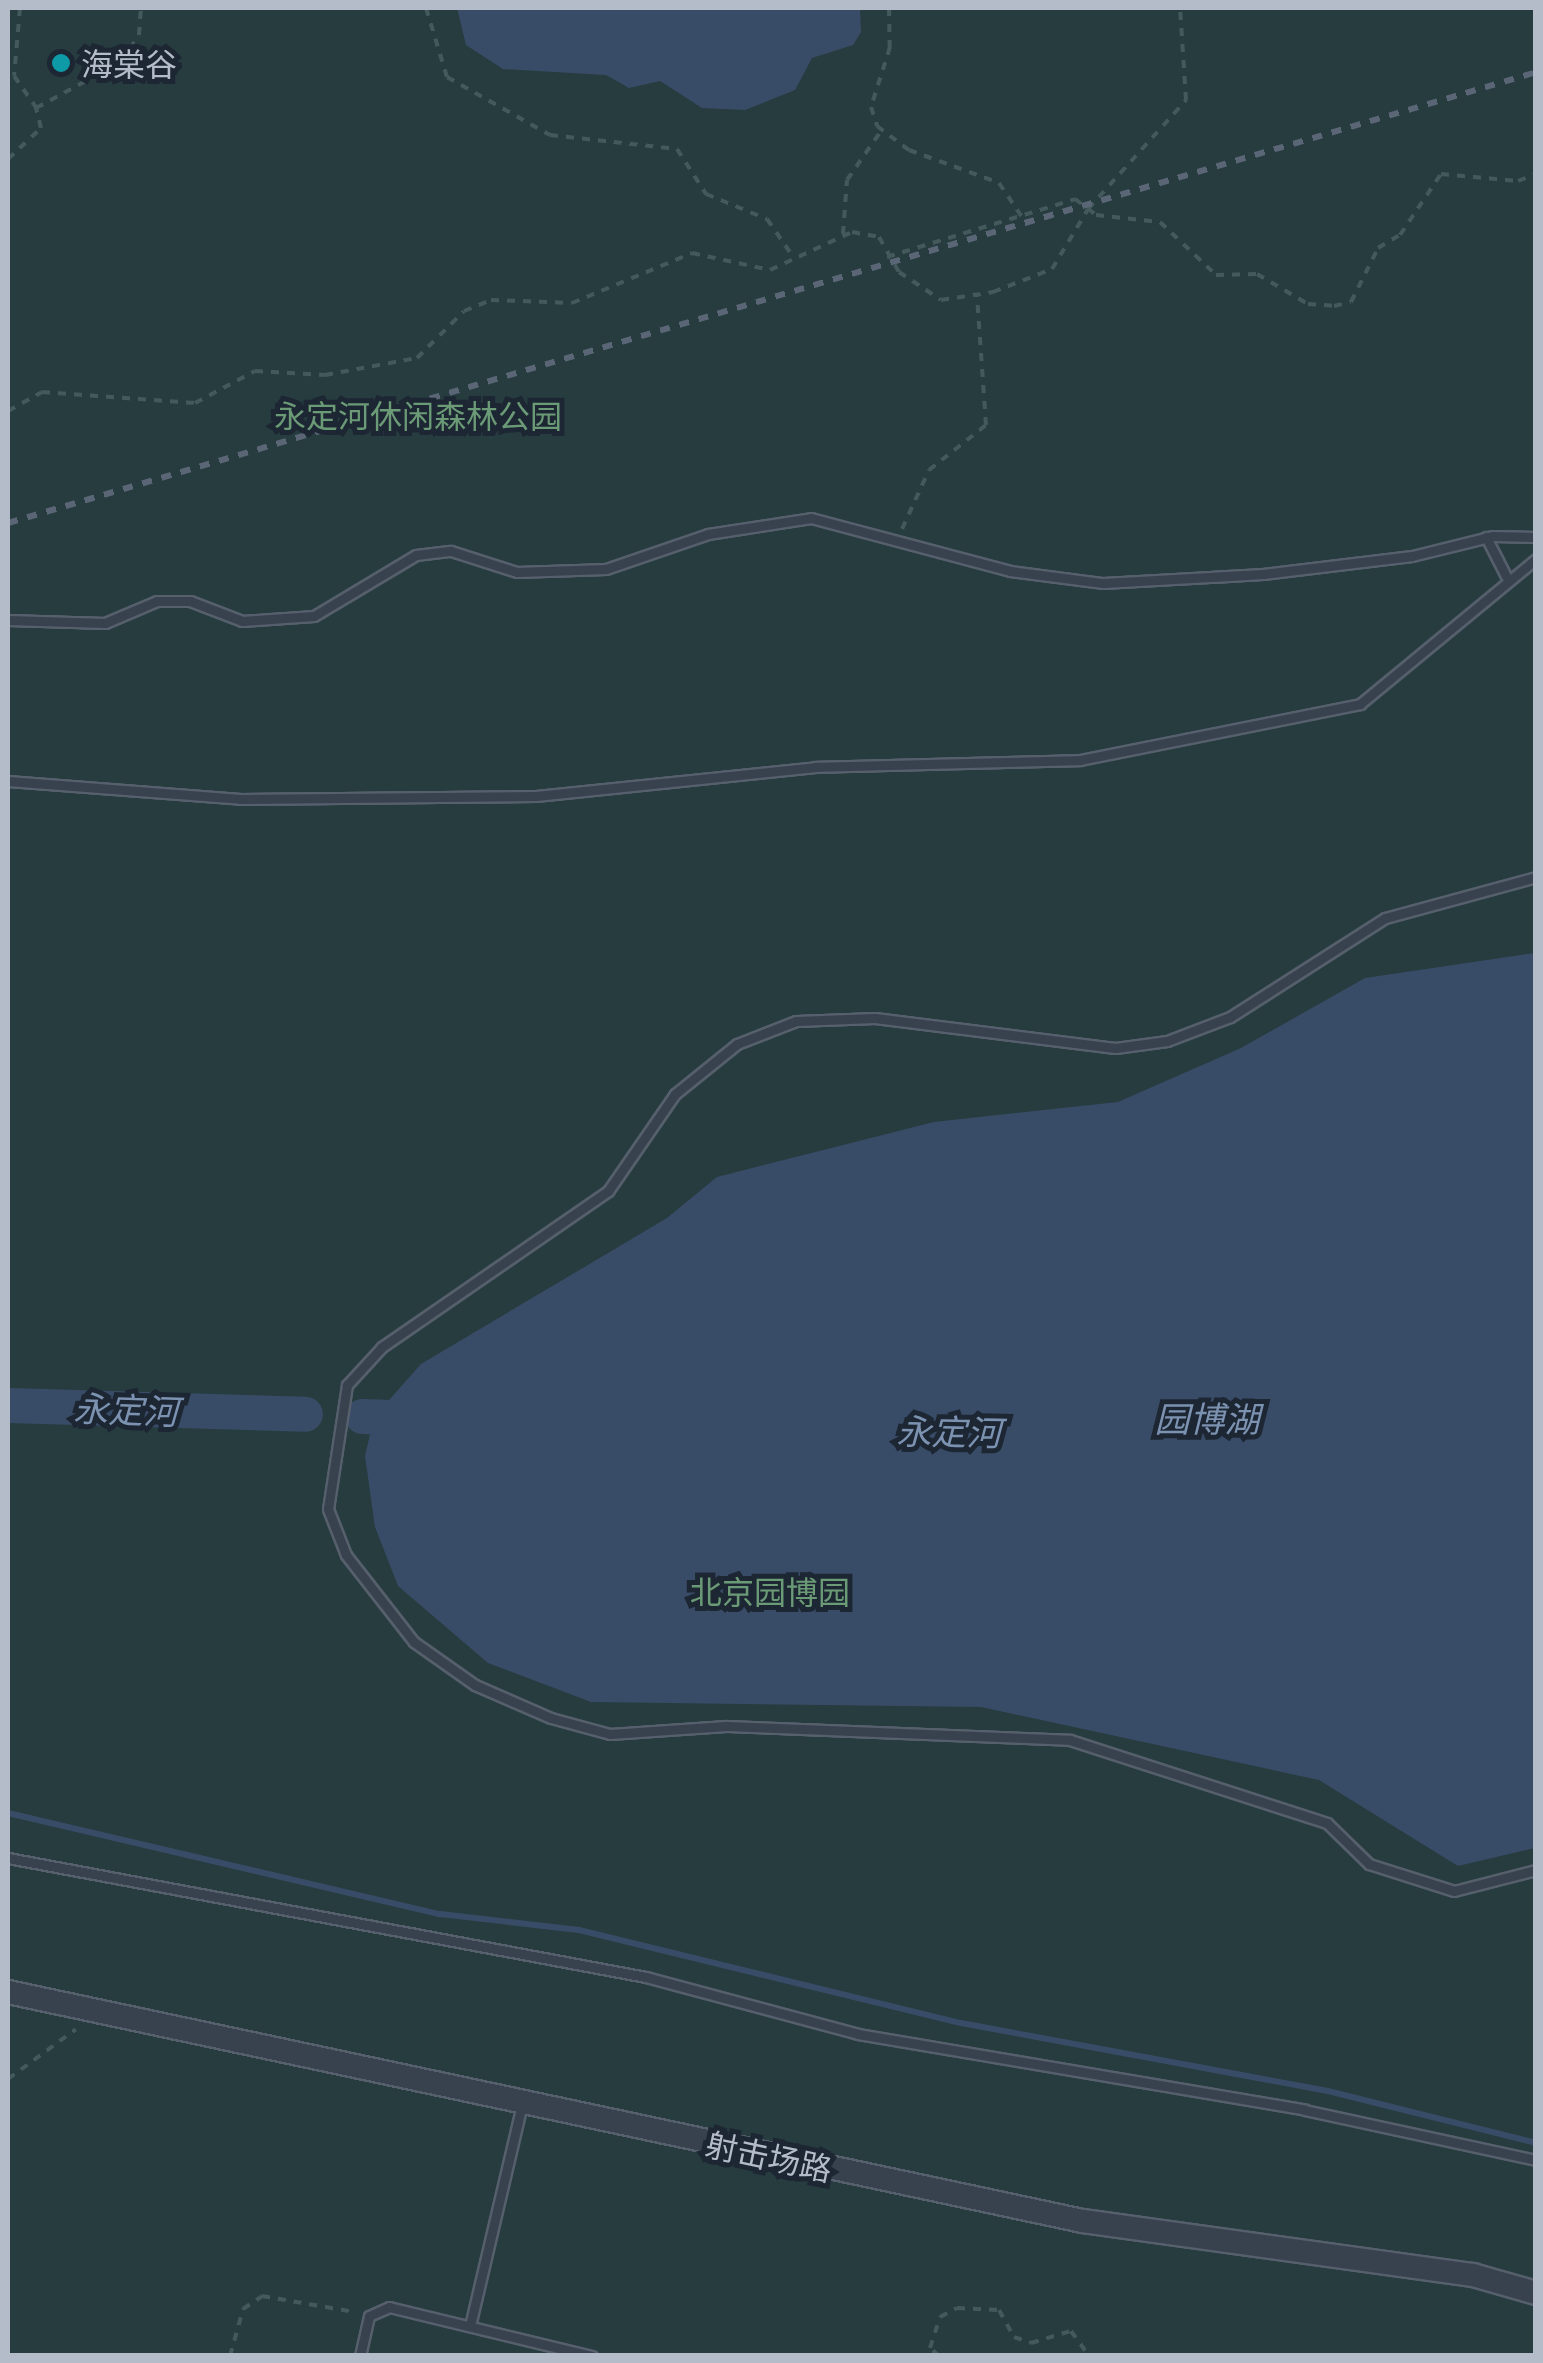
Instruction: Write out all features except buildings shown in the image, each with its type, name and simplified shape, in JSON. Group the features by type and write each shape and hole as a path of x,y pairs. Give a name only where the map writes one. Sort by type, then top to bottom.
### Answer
{"street":[{"name":"射击场路","path":"8,1992 98,2013 245,2037 522,2104 1083,2221 1473,2275 1536,2293"}],"lane":[{"path":"8,620 105,624 157,601 190,601 242,620 314,616 416,555 451,551 517,572 606,569 708,534 811,518 1010,571 1102,584 1394,558 1486,538 1536,538"},
{"path":"1486,538 1506,576"},
{"path":"8,781 240,799 536,796 814,767 1080,760 1360,704 1506,576 1536,559"},
{"path":"1536,878 1384,918 1230,1017 1167,1041 1115,1048 876,1018 796,1020 737,1044 675,1094 608,1191 382,1347 347,1385 328,1509 346,1554 414,1642 475,1685 550,1718 610,1734 726,1726 1070,1740 1328,1823 1369,1864 1454,1891 1536,1870"},
{"path":"8,1858 646,1977 858,2034 1304,2110 1536,2160"},
{"path":"470,2326 522,2104"},
{"path":"360,2356 370,2316 389,2307 592,2356"}],"path":[{"path":"8,159 41,128 36,108 14,76 20,8"},
{"path":"36,108 122,62 139,36 141,8"},
{"path":"426,8 446,77 550,135 677,148 706,194 767,218 794,258"},
{"path":"889,8 890,47 870,107 881,131 999,183 1020,216"},
{"path":"8,411 42,392 194,403 255,371 324,375 417,358 464,311 492,300 572,303 692,253 770,270 844,234 879,237 885,258 941,300 977,295 1052,269 1088,209 1186,100 1180,8"},
{"path":"844,234 847,180 881,131"},
{"path":"885,258 1075,200 1088,209 1160,222 1216,275 1256,274 1308,304 1334,306 1351,302 1378,248 1400,235 1441,174 1518,181 1536,174"},
{"path":"899,540 929,470 986,424 977,295"},
{"path":"8,2079 98,2013"},
{"path":"230,2356 243,2310 262,2296 370,2316"},
{"path":"940,2356 930,2348 940,2317 958,2308 999,2310 1014,2336 1031,2343 1070,2330 1089,2356"}],"green space":[{"name":"北京园博园","path":"8,8 1535,8 1535,2356 8,2356"}],"water":[{"path":"457,8 860,8 861,32 853,45 812,58 795,90 745,110 702,108 660,81 629,88 606,75 503,69 466,45"},
{"name":"园博湖","path":"1535,953 1535,1848 1458,1866 1319,1780 981,1707 591,1702 488,1663 398,1586 375,1527 365,1456 374,1417 421,1364 667,1218 717,1177 934,1122 1118,1102 1241,1048 1365,978"}],"waterway":[{"name":"永定河","path":"8,1405 305,1414"},
{"name":"永定河","path":"362,1416 421,1418"},
{"path":"8,1813 440,1914 579,1930 961,2023 1328,2091 1536,2143"}],"railway":[{"path":"8,523 1536,72"}],"place":[{"name":"海棠谷","path":"61,63"}],"park label":[{"name":"永定河休闲森林公园","path":"418,415"}]}
